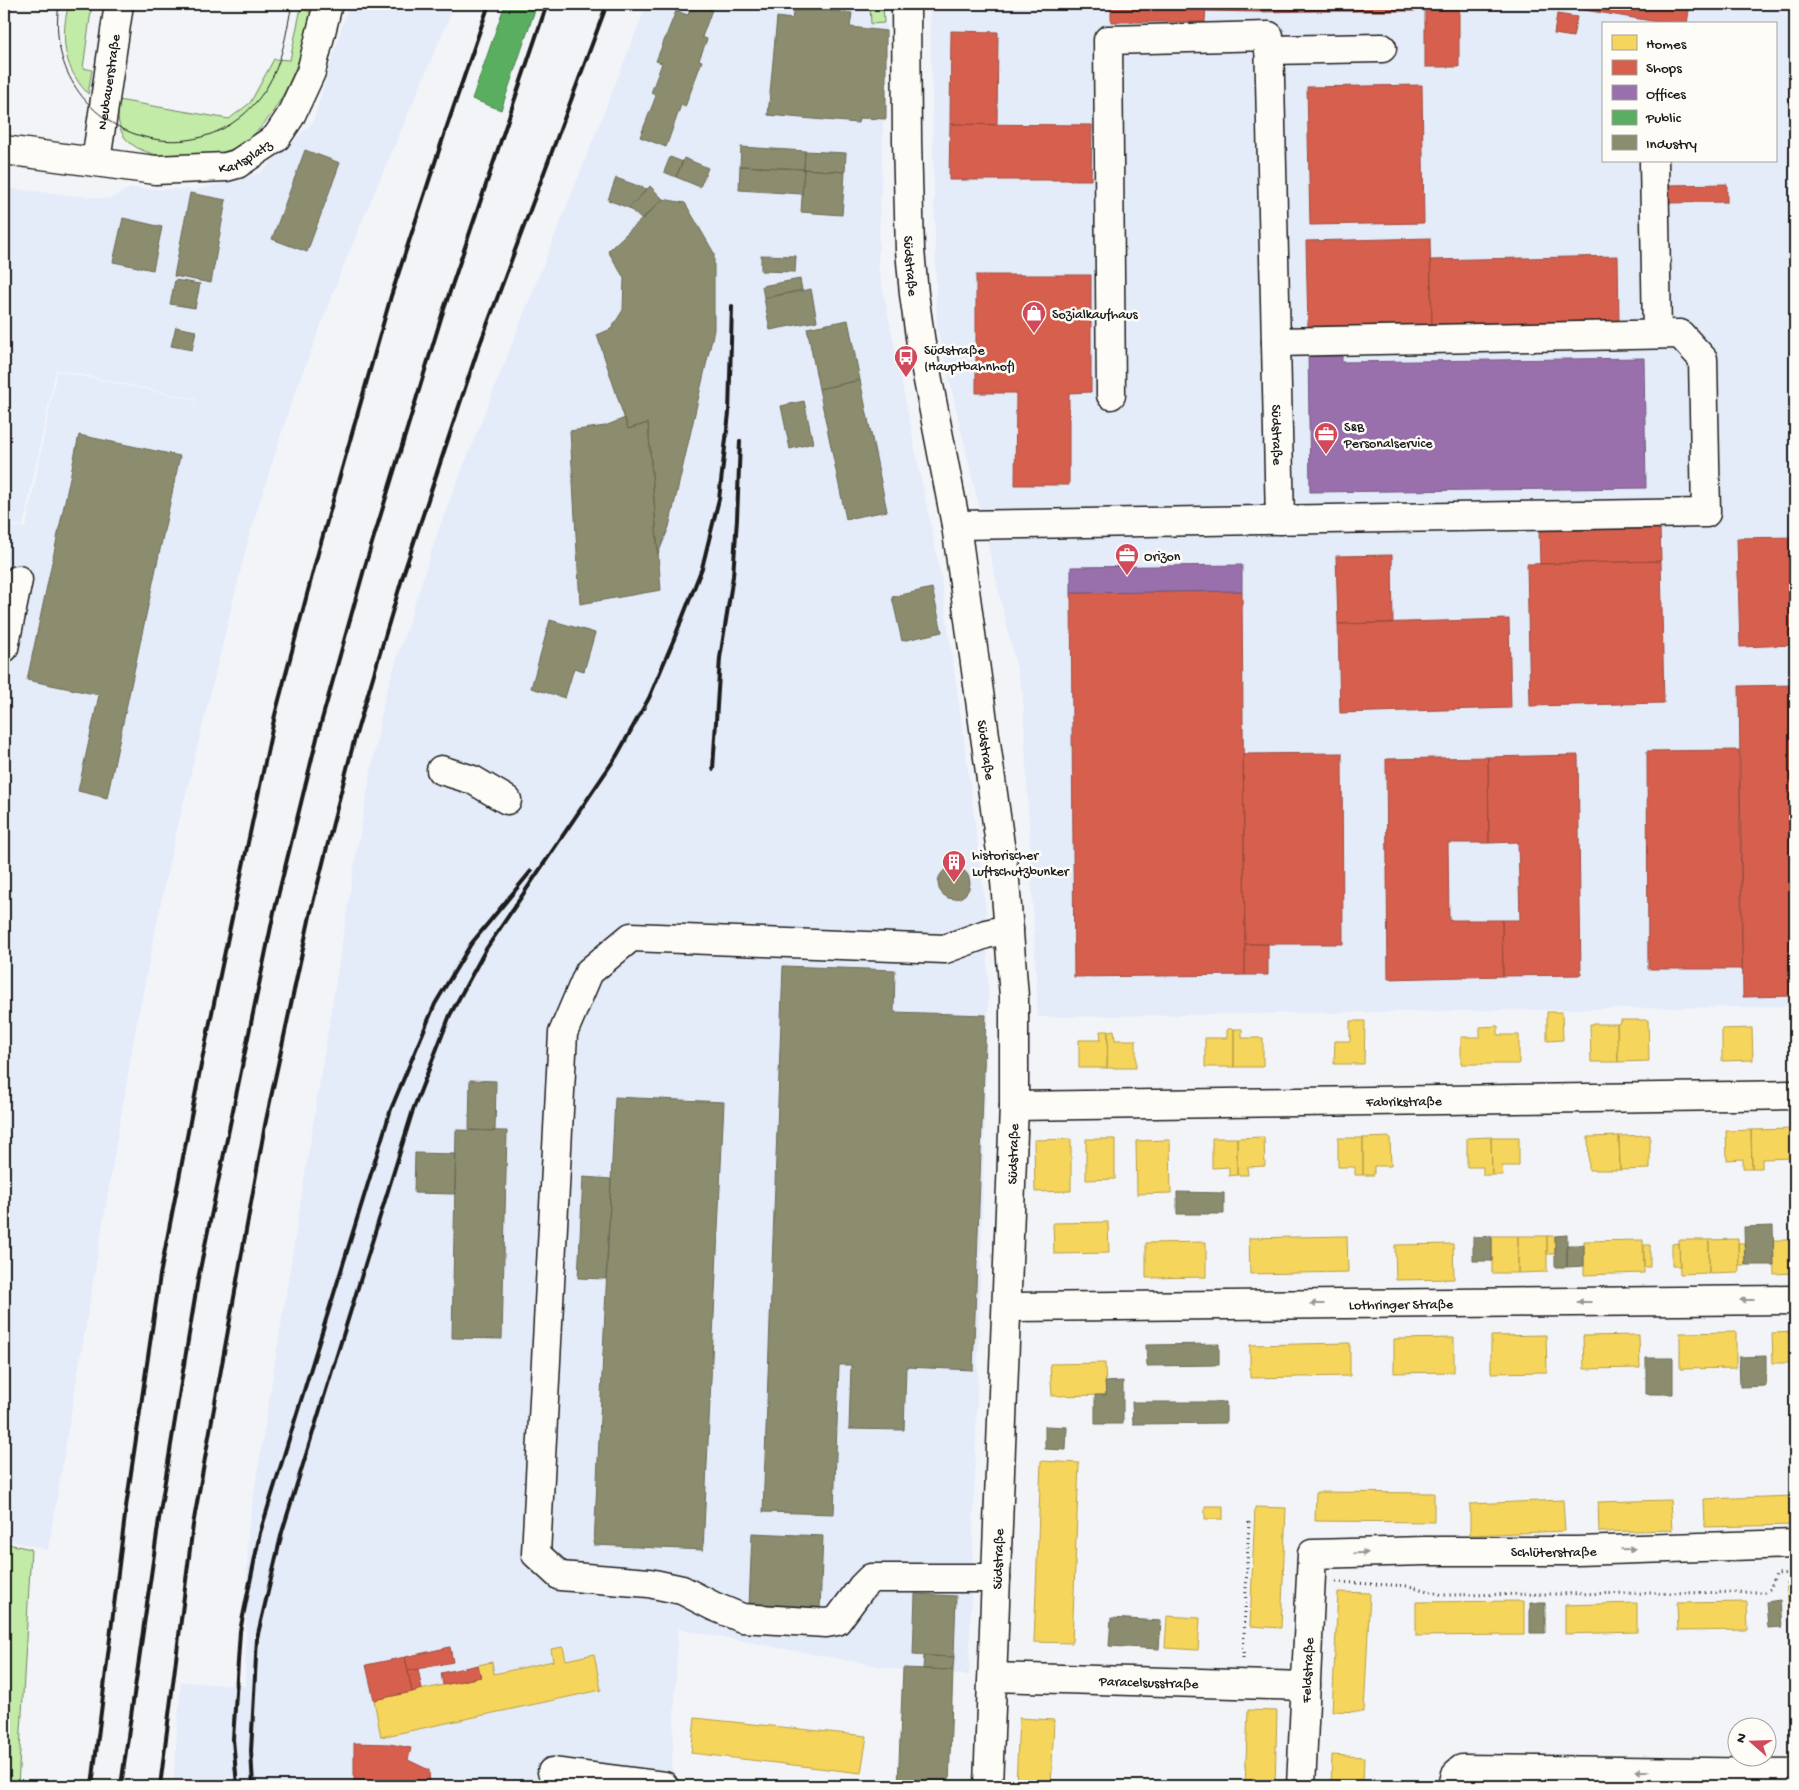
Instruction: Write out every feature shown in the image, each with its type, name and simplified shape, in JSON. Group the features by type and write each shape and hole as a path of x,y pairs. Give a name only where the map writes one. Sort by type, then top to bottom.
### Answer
{"street":[{"name":"Neubauerstraße","path":"96,161 119,4"},
{"name":"Karlsplatz","path":"4,150 155,170 226,167 236,164 276,138 290,117 311,72 328,4"},
{"name":"Südstraße","path":"906,4 907,151 910,250 914,294 921,344 956,525 1005,881 1014,1002 1014,1106 988,1786"},
{"path":"1111,395 1108,40 1269,36 1269,50 1382,48"},
{"name":"Südstraße","path":"1269,50 1280,520"},
{"path":"1654,162 1657,334"},
{"path":"956,525 1706,513 1703,359 1680,334 1276,342"},
{"path":"4,648 18,580"},
{"path":"442,770 473,780 507,800"},
{"path":"996,1578 871,1578 837,1621 826,1623 742,1618 712,1606 682,1590 649,1583 560,1576 536,1554 563,1033 589,972 631,937 945,949 986,934 1009,929"},
{"name":"Fabrikstraße","path":"1014,1106 1795,1095"},
{"name":"Lothringer Straße","path":"1007,1307 1795,1300"},
{"name":"Schlüterstraße","path":"1312,1554 1425,1551 1577,1551 1795,1544"},
{"name":"Feldstraße","path":"1301,1786 1312,1554"},
{"name":"Paracelsusstraße","path":"993,1677 1306,1686"},
{"path":"1453,1786 1456,1774 1462,1769 1795,1773"},
{"path":"552,1772 664,1786"}],"path":[{"path":"1242,1684 1250,1521"},
{"path":"1311,1581 1409,1586 1443,1596 1765,1592 1770,1589 1776,1574 1795,1572"}],"shaded area":[{"path":"349,4 455,4 346,259 291,403 249,536 170,858 135,1032 48,1550 4,1539 4,525 26,528 57,371 195,400 192,419 196,399 56,369 23,526 4,523 4,188 109,199 130,188 196,190 260,173 313,122"},
{"path":"647,4 869,4 871,25 887,24 878,265 941,577 987,920 988,1012 969,1675 895,1669 678,1629 671,1786 173,1786 181,1682 245,1686 248,1532 356,855 385,696 439,528"},
{"path":"930,4 1780,4 1795,24 1795,1006 1038,1017 1023,695 937,327"}],"green space":[{"path":"69,4 92,4 83,68 92,70 88,94 71,70 68,61 64,32"},
{"path":"870,4 883,4 884,23 871,24"},
{"path":"301,8 310,12 313,19 302,52 280,100 261,128 248,140 220,153 202,156 163,156 145,152 131,144 122,133 119,121 118,100 229,119 250,103 274,59 290,60"},
{"path":"4,1543 31,1549 18,1786 4,1786"}],"building: Homes":[{"path":"1547,1012 1562,1012 1563,1040 1547,1041"},
{"path":"1621,1020 1648,1020 1649,1061 1618,1062 1617,1024 1621,1023"},
{"path":"1350,1021 1365,1021 1364,1064 1334,1064 1335,1041 1350,1041"},
{"path":"1590,1024 1617,1024 1618,1062 1591,1062"},
{"path":"1498,1026 1498,1035 1519,1035 1519,1064 1461,1064 1461,1037 1480,1037 1480,1027"},
{"path":"1752,1028 1753,1060 1722,1061 1722,1029"},
{"path":"1227,1029 1234,1029 1234,1067 1205,1067 1205,1038 1227,1038"},
{"path":"1234,1029 1242,1029 1242,1038 1263,1038 1263,1067 1234,1067"},
{"path":"1114,1030 1115,1040 1136,1040 1136,1068 1107,1068 1108,1031"},
{"path":"1100,1031 1108,1031 1107,1068 1079,1068 1079,1040 1101,1040"},
{"path":"1795,1129 1795,1158 1762,1159 1762,1168 1752,1168 1751,1130"},
{"path":"1751,1130 1752,1168 1743,1168 1743,1159 1727,1160 1726,1131"},
{"path":"1650,1135 1650,1169 1620,1170 1619,1136"},
{"path":"1619,1136 1620,1170 1589,1170 1588,1137"},
{"path":"1264,1137 1265,1166 1247,1167 1248,1175 1237,1175 1237,1138"},
{"path":"1390,1137 1391,1166 1374,1166 1374,1175 1363,1175 1363,1138"},
{"path":"1491,1137 1519,1137 1519,1166 1502,1166 1503,1175 1492,1175"},
{"path":"1491,1137 1492,1175 1483,1175 1483,1167 1467,1167 1467,1138"},
{"path":"1212,1138 1237,1138 1237,1175 1229,1176 1229,1167 1212,1168"},
{"path":"1338,1138 1363,1138 1363,1175 1355,1175 1355,1167 1338,1167"},
{"path":"1071,1139 1071,1191 1035,1192 1034,1140"},
{"path":"1086,1139 1115,1139 1115,1179 1086,1180"},
{"path":"1170,1140 1171,1193 1137,1194 1136,1141"},
{"path":"1108,1222 1109,1253 1054,1254 1053,1223"},
{"path":"1347,1236 1348,1272 1250,1274 1249,1238"},
{"path":"1492,1236 1518,1236 1518,1273 1492,1273"},
{"path":"1518,1236 1547,1236 1547,1272 1518,1273"},
{"path":"1547,1236 1555,1236 1555,1254 1547,1254"},
{"path":"1738,1239 1739,1272 1709,1273 1709,1240"},
{"path":"1643,1240 1644,1273 1584,1275 1584,1241"},
{"path":"1679,1240 1709,1240 1709,1273 1680,1274"},
{"path":"1773,1240 1795,1240 1795,1273 1774,1274"},
{"path":"1206,1242 1206,1277 1146,1278 1146,1243"},
{"path":"1679,1243 1680,1266 1672,1266 1672,1244"},
{"path":"1738,1243 1744,1243 1745,1265 1739,1265"},
{"path":"1453,1244 1454,1279 1396,1280 1395,1245"},
{"path":"1644,1245 1650,1245 1650,1267 1644,1267"},
{"path":"1736,1332 1736,1368 1680,1369 1680,1333"},
{"path":"1795,1332 1795,1363 1773,1363 1772,1333"},
{"path":"1546,1335 1547,1372 1491,1373 1491,1336"},
{"path":"1639,1335 1640,1368 1584,1369 1583,1336"},
{"path":"1454,1338 1454,1372 1394,1373 1394,1339"},
{"path":"1350,1343 1350,1376 1250,1378 1250,1345"},
{"path":"1105,1363 1106,1395 1052,1396 1050,1364"},
{"path":"1041,1461 1079,1463 1072,1643 1034,1642"},
{"path":"1316,1492 1434,1493 1434,1522 1315,1521"},
{"path":"1795,1496 1795,1525 1705,1527 1704,1499"},
{"path":"1563,1500 1565,1531 1470,1535 1470,1504"},
{"path":"1670,1500 1672,1530 1599,1532 1598,1502"},
{"path":"1205,1506 1223,1506 1223,1519 1205,1519"},
{"path":"1255,1507 1286,1508 1281,1628 1250,1626"},
{"path":"1795,1581 1795,1609 1789,1609 1786,1582"},
{"path":"1338,1592 1370,1593 1364,1712 1332,1711"},
{"path":"1524,1601 1524,1635 1416,1636 1416,1602"},
{"path":"1747,1602 1748,1630 1678,1631 1677,1603"},
{"path":"1637,1603 1637,1632 1565,1634 1565,1605"},
{"path":"1167,1616 1200,1618 1198,1650 1165,1648"},
{"path":"563,1647 566,1660 594,1654 601,1690 381,1737 374,1700 481,1677 478,1665 492,1662 494,1674 553,1661 551,1649"},
{"path":"1248,1710 1277,1711 1275,1786 1245,1786"},
{"path":"695,1718 867,1736 861,1773 691,1753"},
{"path":"1019,1718 1054,1720 1051,1786 1016,1786"},
{"path":"1332,1755 1364,1757 1363,1786 1331,1786"}],"building: Shops":[{"path":"1111,4 1206,4 1205,22 1111,22"},
{"path":"1206,4 1258,4 1258,12 1206,11"},
{"path":"1258,4 1314,4 1314,11 1258,12"},
{"path":"1314,4 1361,4 1361,11 1314,11"},
{"path":"1361,4 1415,4 1415,11 1361,11"},
{"path":"1425,4 1459,4 1459,67 1425,67"},
{"path":"1690,4 1687,22 1658,22 1554,5"},
{"path":"1557,14 1577,17 1573,37 1554,34"},
{"path":"951,31 998,32 997,125 950,124"},
{"path":"1795,73 1795,142 1790,144 1789,74"},
{"path":"1422,85 1424,223 1310,225 1307,87"},
{"path":"950,124 1092,125 1091,180 949,180"},
{"path":"1727,184 1727,202 1668,203 1668,185"},
{"path":"1430,238 1432,326 1308,328 1306,241"},
{"path":"1618,256 1619,322 1432,326 1430,260"},
{"name":"Sozialkaufhaus","path":"976,275 1091,275 1091,392 1069,393 1069,485 1015,485 1016,393 976,393"},
{"path":"1660,528 1661,561 1540,564 1539,531"},
{"path":"1795,537 1795,645 1740,647 1737,538"},
{"path":"1392,555 1393,623 1338,624 1336,556"},
{"path":"1661,561 1664,703 1530,706 1527,564"},
{"path":"1242,591 1245,975 1074,977 1071,593"},
{"path":"1509,619 1511,708 1340,713 1338,624"},
{"path":"1795,685 1795,996 1743,997 1739,686"},
{"path":"1739,750 1742,969 1648,969 1647,751"},
{"path":"1342,753 1343,944 1245,944 1243,754"},
{"path":"1578,755 1581,975 1503,976 1502,920 1520,920 1518,842 1489,843 1488,757"},
{"path":"1488,757 1489,843 1448,843 1449,920 1502,920 1503,976 1388,979 1386,759"},
{"path":"1245,944 1268,944 1268,975 1245,975"},
{"path":"450,1647 453,1662 408,1671 405,1657"},
{"path":"405,1657 412,1692 374,1700 366,1665"},
{"path":"478,1665 481,1677 443,1685 441,1673"},
{"path":"418,1669 422,1689 412,1692 408,1671"},
{"path":"354,1743 390,1744 411,1748 408,1760 429,1770 430,1786 354,1786"}],"building: Offices":[{"path":"1342,348 1342,362 1644,358 1646,488 1310,492 1308,349"},
{"path":"1242,565 1242,591 1071,593 1071,567"}],"building: Public":[{"path":"505,4 537,4 501,110 472,99"}],"building: Industry":[{"path":"692,4 705,4 713,7 702,37 707,39 699,60 702,61 685,107 681,105 666,147 640,137 656,96 651,93 662,63 656,61 676,11 688,15"},
{"path":"794,7 852,13 850,27 886,31 886,119 859,118 858,123 768,115 777,17 792,19"},
{"path":"741,147 805,151 804,169 740,166"},
{"path":"305,150 340,163 307,252 272,239"},
{"path":"805,151 846,153 845,172 804,169"},
{"path":"670,157 683,162 676,177 664,172"},
{"path":"684,158 708,168 700,187 676,177"},
{"path":"740,166 804,169 802,194 739,190"},
{"path":"804,169 845,172 842,215 801,212"},
{"path":"616,178 647,189 629,208 608,200"},
{"path":"650,186 663,199 642,220 629,208"},
{"path":"190,193 226,200 211,283 174,276"},
{"path":"663,199 685,203 714,253 714,330 669,527 658,554 648,423 628,429 597,335 611,329 623,310 624,278 608,251"},
{"path":"123,218 162,227 153,270 113,262"},
{"path":"761,255 796,256 795,272 761,271"},
{"path":"800,279 802,290 764,298 762,286"},
{"path":"175,280 200,284 195,308 170,304"},
{"path":"811,289 817,321 770,330 764,298"},
{"path":"848,320 860,380 819,389 807,328"},
{"path":"176,327 196,331 192,350 171,346"},
{"path":"860,380 887,511 846,519 819,389"},
{"path":"804,401 813,443 790,449 781,406"},
{"path":"625,418 628,429 648,423 661,590 580,604 570,431 605,426"},
{"path":"79,435 180,456 107,798 78,791 99,695 27,680"},
{"path":"932,588 942,632 902,641 892,597"},
{"path":"550,620 595,633 584,671 574,668 565,698 531,688"},
{"name":"historischer Luftschutzbunker","path":"954,867 960,868 965,872 969,877 969,889 965,894 960,898 954,899 948,898 943,894 939,889 938,883 939,877 943,872 948,868"},
{"path":"783,966 895,970 894,1012 986,1015 973,1370 906,1367 904,1430 849,1429 851,1365 839,1365 834,1514 763,1512"},
{"path":"470,1080 496,1081 495,1131 469,1130"},
{"path":"615,1097 724,1102 703,1550 594,1545"},
{"path":"456,1130 507,1131 502,1339 452,1338"},
{"path":"415,1153 456,1154 455,1194 414,1193"},
{"path":"583,1177 611,1179 606,1279 578,1278"},
{"path":"1177,1192 1224,1193 1224,1214 1177,1214"},
{"path":"1773,1226 1774,1265 1745,1265 1744,1227"},
{"path":"1567,1235 1567,1267 1555,1267 1555,1236"},
{"path":"1492,1236 1492,1261 1473,1261 1473,1237"},
{"path":"1567,1245 1584,1245 1584,1266 1567,1267"},
{"path":"1219,1344 1219,1365 1147,1366 1146,1345"},
{"path":"1766,1356 1766,1386 1740,1387 1739,1357"},
{"path":"1646,1358 1673,1358 1673,1394 1646,1394"},
{"path":"1123,1381 1123,1424 1095,1424 1095,1395 1106,1395 1105,1382"},
{"path":"1132,1402 1226,1402 1226,1423 1133,1424"},
{"path":"1045,1426 1067,1427 1066,1450 1045,1449"},
{"path":"752,1533 823,1536 820,1610 749,1607"},
{"path":"915,1594 956,1596 954,1657 913,1655"},
{"path":"1780,1600 1782,1627 1768,1628 1766,1602"},
{"path":"1530,1603 1545,1603 1545,1633 1530,1633"},
{"path":"1111,1618 1161,1621 1159,1649 1109,1646"},
{"path":"924,1656 954,1657 953,1670 923,1669"},
{"path":"903,1668 953,1670 949,1786 898,1786"}],"tram line":[{"path":"59,4 60,48 74,85 99,114 131,133 167,141 204,136 238,119 267,87 277,67 292,4"}],"railway":[{"path":"92,1786 126,1507 160,1275 202,1060 275,715 318,553 391,296 489,4"},
{"path":"121,1786 160,1512 198,1279 274,912 319,730 365,566 442,315 547,4"},
{"path":"160,1786 193,1525 265,1125 311,911 332,827 354,741 404,572 477,352 607,4"},
{"path":"253,1786 251,1751 257,1638 282,1532 413,1110 450,1015 486,949 616,757 649,698 674,639 702,568 719,499 729,413 732,306"},
{"path":"713,769 720,658 733,576 740,441"},
{"path":"237,1786 233,1739 240,1631 260,1533 391,1109 435,1004 471,944 531,871"}],"place":[{"name":"Sozialkaufhaus","path":"1034,334"},
{"name":"Südstraße (Hauptbahnhof)","path":"906,378"},
{"name":"S&B Personalservice","path":"1326,455"},
{"name":"Orizon","path":"1127,576"},
{"name":"historischer Luftschutzbunker","path":"954,883"}]}
